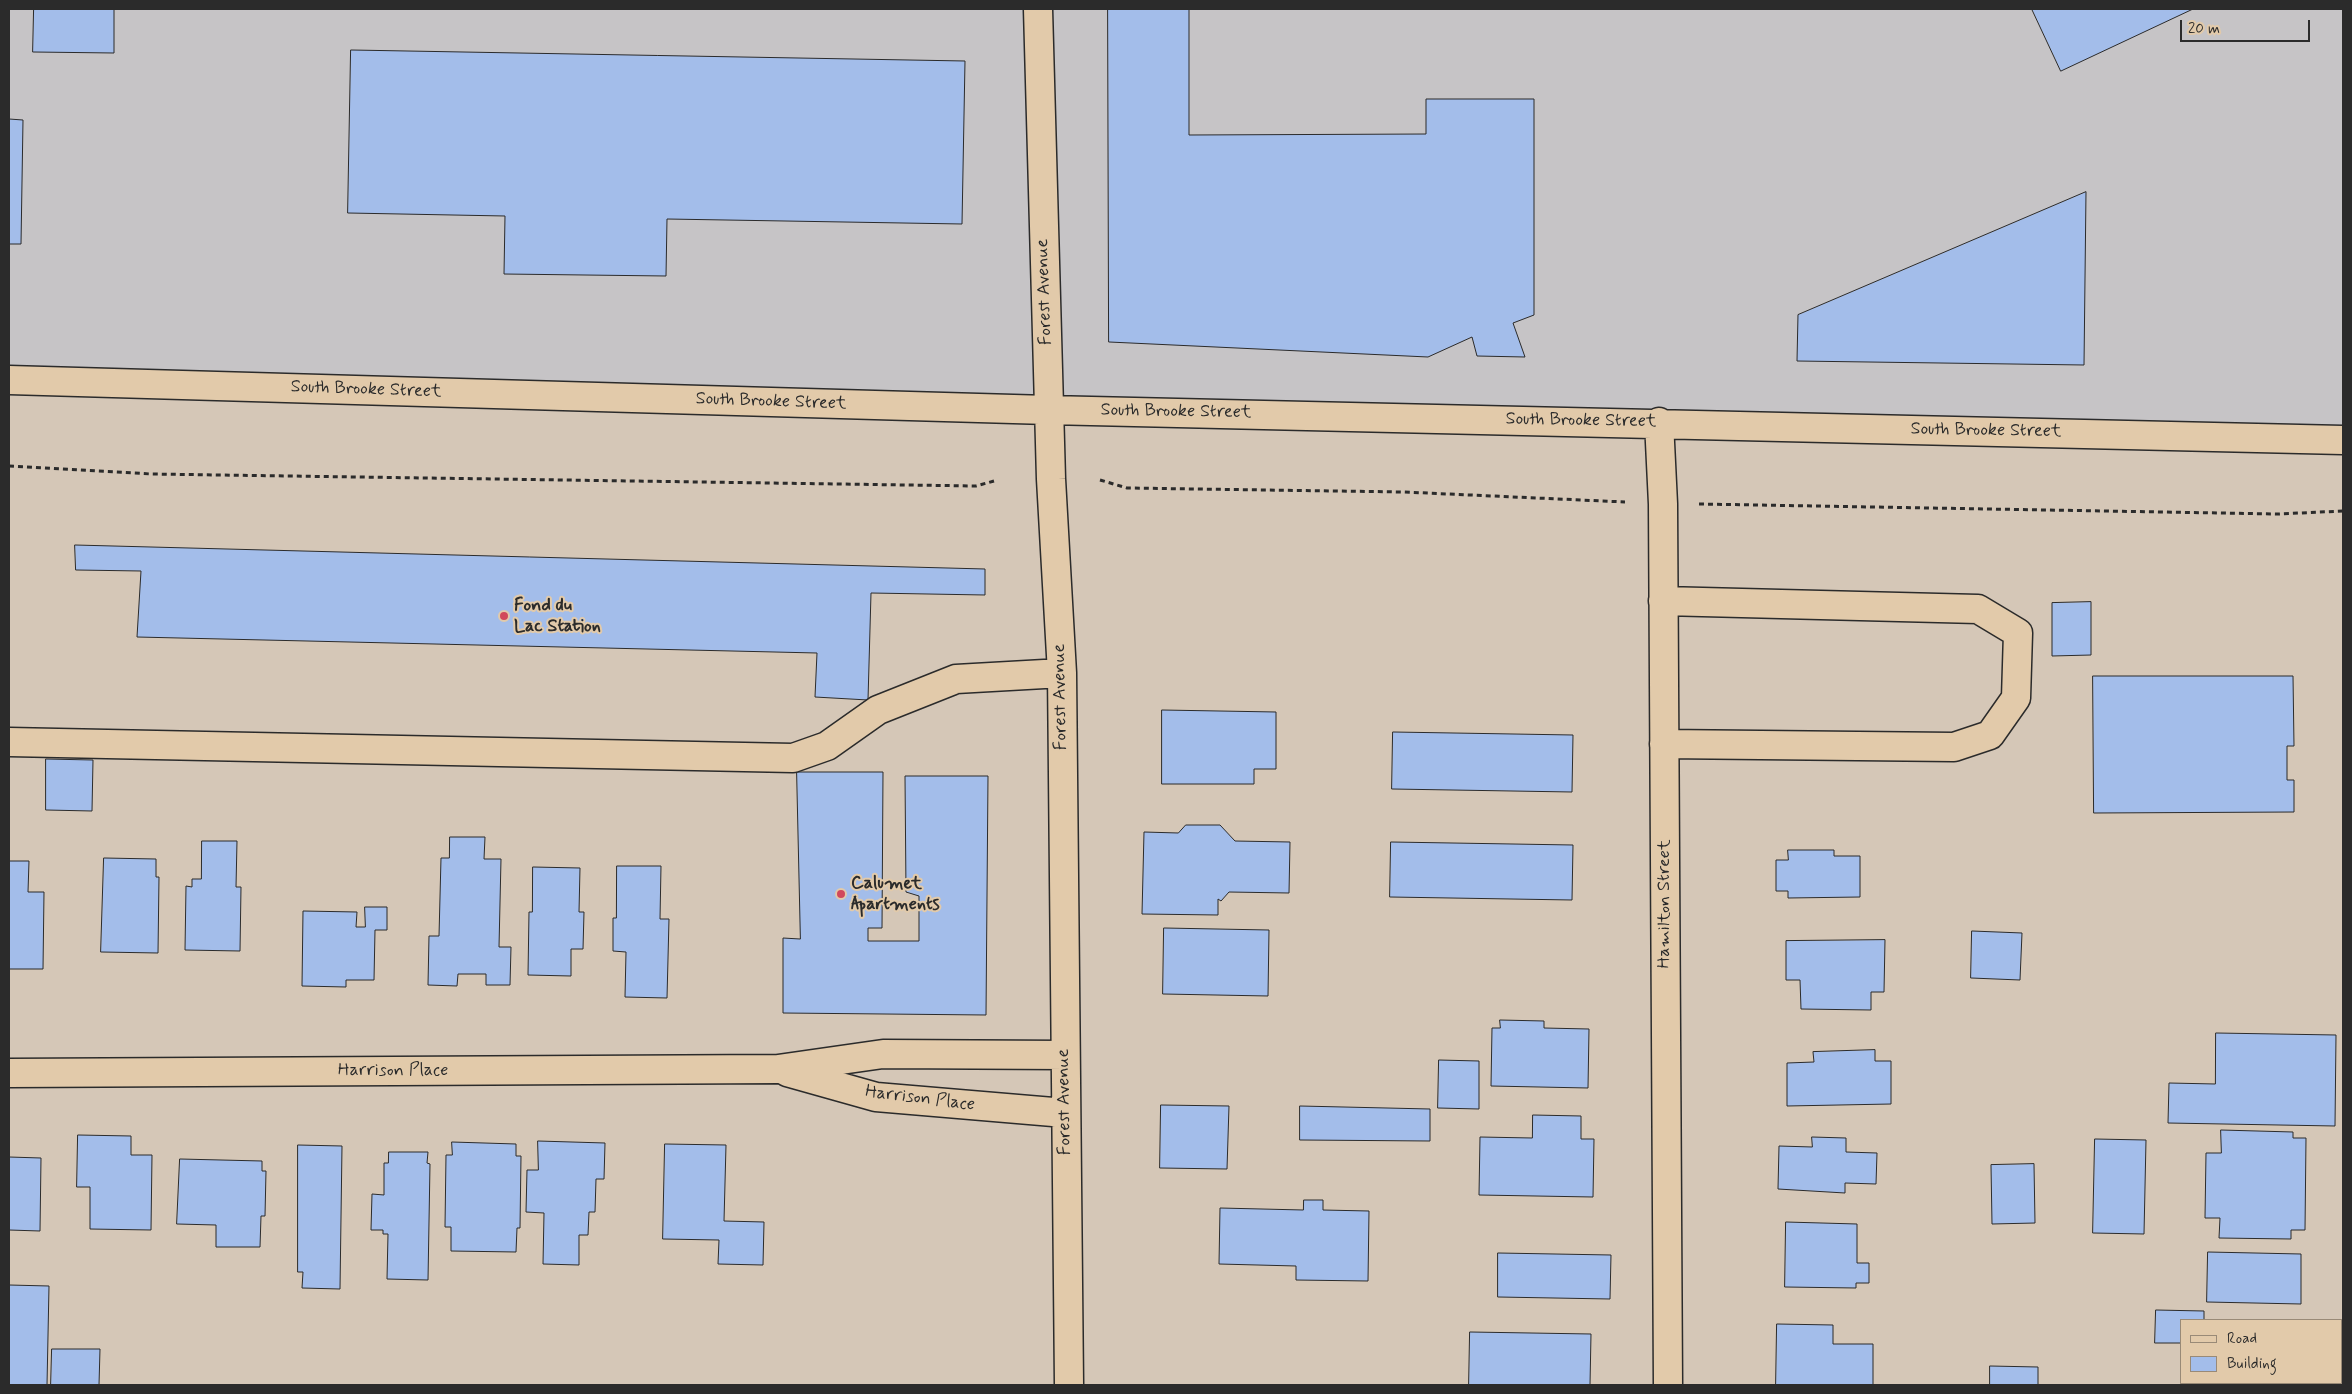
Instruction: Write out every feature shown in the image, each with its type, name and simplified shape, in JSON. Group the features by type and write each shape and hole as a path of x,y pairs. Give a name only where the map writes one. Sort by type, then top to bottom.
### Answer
{"street":[{"name":"Forest Avenue","path":"1038,9 1048,410 1062,673 1065,1113 1070,1385"},
{"name":"South Brooke Street","path":"9,380 1048,410 1659,422 2343,440"},
{"name":"Hamilton Street","path":"1659,422 1663,504 1668,1385"},
{"path":"1663,601 1978,609 2018,633 2016,698 1990,735 1963,744 1954,746 1664,744"},
{"path":"9,742 793,758 826,746 878,710 956,679 1062,673"},
{"name":"Harrison Place","path":"9,1073 778,1069 883,1054 1065,1055"},
{"name":"Harrison Place","path":"778,1069 876,1097 1065,1113"}],"path":[{"path":"9,466 151,474 976,486 994,481"},
{"path":"1100,480 1127,488 1404,492 1663,504 2278,514 2343,511"}],"shaded area":[{"path":"9,9 2343,9 2343,440 9,380"}],"building":[{"path":"34,9 114,9 114,53 33,52"},
{"path":"1108,9 1189,9 1189,135 1426,134 1426,99 1534,99 1534,315 1513,323 1525,357 1477,356 1472,337 1428,357 1109,342"},
{"path":"2032,9 2193,9 2061,71"},
{"path":"351,50 965,61 962,224 667,219 666,276 504,274 505,216 348,213"},
{"path":"9,119 23,120 21,244 9,244"},
{"path":"2086,192 2084,365 1797,361 1798,315"},
{"name":"Fond du Lac Station","path":"75,545 985,569 985,595 871,593 868,700 815,697 817,653 137,637 141,571 76,570"},
{"path":"2091,602 2091,655 2052,656 2052,603"},
{"path":"2093,676 2293,676 2294,746 2287,746 2287,780 2294,780 2294,812 2094,813"},
{"path":"1162,710 1276,712 1276,769 1254,769 1254,784 1162,784"},
{"path":"1393,732 1573,735 1572,792 1392,789"},
{"path":"46,759 93,760 92,811 46,810"},
{"name":"Calumet Apartments","path":"797,772 883,772 882,928 868,928 868,941 919,941 919,896 906,892 905,776 988,776 986,1015 783,1013 783,938 800,939"},
{"path":"1186,825 1220,825 1235,841 1290,842 1289,893 1229,892 1221,901 1218,899 1218,915 1142,914 1144,832 1178,833"},
{"path":"450,837 485,837 484,859 501,859 499,947 511,947 510,985 486,985 486,974 458,974 457,986 428,985 429,936 439,936 441,858 449,858"},
{"path":"202,841 237,841 236,887 241,887 240,951 185,950 186,886 192,887 192,879 201,879"},
{"path":"1391,842 1573,845 1572,900 1390,897"},
{"path":"1788,850 1834,850 1834,856 1860,856 1860,897 1788,898 1788,891 1776,891 1776,860 1788,860"},
{"path":"104,858 156,859 156,877 159,877 158,953 101,952"},
{"path":"9,861 29,861 28,892 44,892 43,969 9,969"},
{"path":"617,866 661,866 660,919 669,919 667,998 625,997 626,952 613,951 613,918 616,918"},
{"path":"533,867 580,868 579,912 584,912 583,949 571,949 571,976 528,975 529,912 532,912"},
{"path":"365,907 387,907 387,930 375,930 374,980 346,980 346,987 302,986 303,911 357,912 356,927 365,927"},
{"path":"1164,928 1269,930 1268,996 1163,994"},
{"path":"1972,931 2022,933 2020,980 1971,978"},
{"path":"1885,940 1884,992 1871,992 1871,1010 1801,1009 1800,980 1786,980 1786,941"},
{"path":"1500,1020 1544,1021 1544,1028 1589,1029 1588,1088 1491,1086 1492,1028 1500,1028"},
{"path":"2216,1033 2336,1035 2335,1126 2168,1123 2169,1083 2215,1084"},
{"path":"1875,1050 1875,1061 1891,1061 1891,1104 1787,1106 1787,1063 1814,1062 1813,1052"},
{"path":"1439,1060 1479,1061 1479,1109 1438,1108"},
{"path":"1161,1105 1229,1106 1227,1169 1160,1168"},
{"path":"1300,1106 1430,1109 1430,1141 1300,1140"},
{"path":"1533,1115 1581,1116 1581,1139 1594,1139 1593,1197 1479,1195 1480,1137 1532,1138"},
{"path":"2221,1130 2293,1132 2293,1138 2306,1138 2305,1230 2291,1230 2291,1239 2219,1238 2220,1218 2205,1218 2206,1153 2221,1153"},
{"path":"78,1135 131,1136 131,1155 152,1155 151,1230 90,1229 90,1187 77,1187"},
{"path":"1812,1137 1846,1138 1846,1152 1877,1153 1876,1184 1845,1183 1845,1193 1778,1189 1779,1146 1812,1147"},
{"path":"2095,1139 2146,1140 2144,1234 2093,1233"},
{"path":"538,1141 605,1143 604,1179 596,1179 595,1212 589,1212 588,1235 579,1235 579,1265 543,1264 544,1213 526,1212 527,1170 538,1170"},
{"path":"452,1142 516,1144 516,1156 521,1156 520,1228 517,1228 516,1252 451,1251 451,1227 445,1227 446,1155 452,1155"},
{"path":"665,1144 726,1145 724,1221 764,1222 763,1265 718,1264 719,1240 663,1239"},
{"path":"298,1145 342,1146 340,1289 302,1288 303,1272 298,1272"},
{"path":"389,1152 428,1152 427,1163 430,1164 428,1280 387,1279 388,1234 383,1234 383,1230 371,1230 372,1194 384,1195 384,1163 388,1163"},
{"path":"9,1157 41,1158 40,1231 9,1230"},
{"path":"180,1159 262,1161 262,1171 266,1171 265,1216 261,1216 260,1247 216,1247 216,1225 177,1224"},
{"path":"2034,1164 2035,1223 1992,1224 1991,1165"},
{"path":"1304,1200 1323,1200 1323,1210 1369,1211 1368,1281 1296,1280 1296,1266 1219,1264 1220,1208 1303,1210"},
{"path":"1786,1222 1857,1224 1857,1263 1869,1263 1869,1283 1856,1283 1856,1288 1785,1287"},
{"path":"2208,1252 2301,1254 2301,1304 2207,1302"},
{"path":"1498,1253 1611,1255 1610,1299 1498,1297"},
{"path":"9,1285 49,1286 47,1385 9,1385"},
{"path":"2156,1310 2204,1311 2204,1319 2180,1319 2180,1343 2155,1343"},
{"path":"1777,1324 1833,1325 1833,1344 1873,1344 1873,1385 1776,1385"},
{"path":"1470,1332 1591,1334 1590,1385 1469,1385"},
{"path":"52,1349 100,1349 99,1385 51,1385"},
{"path":"1990,1366 2038,1367 2038,1385 1990,1385"},
{"path":"2183,1384 2276,1384 2276,1385"}],"place":[{"name":"Fond du Lac Station","path":"504,616"},
{"name":"Calumet Apartments","path":"841,894"}]}
